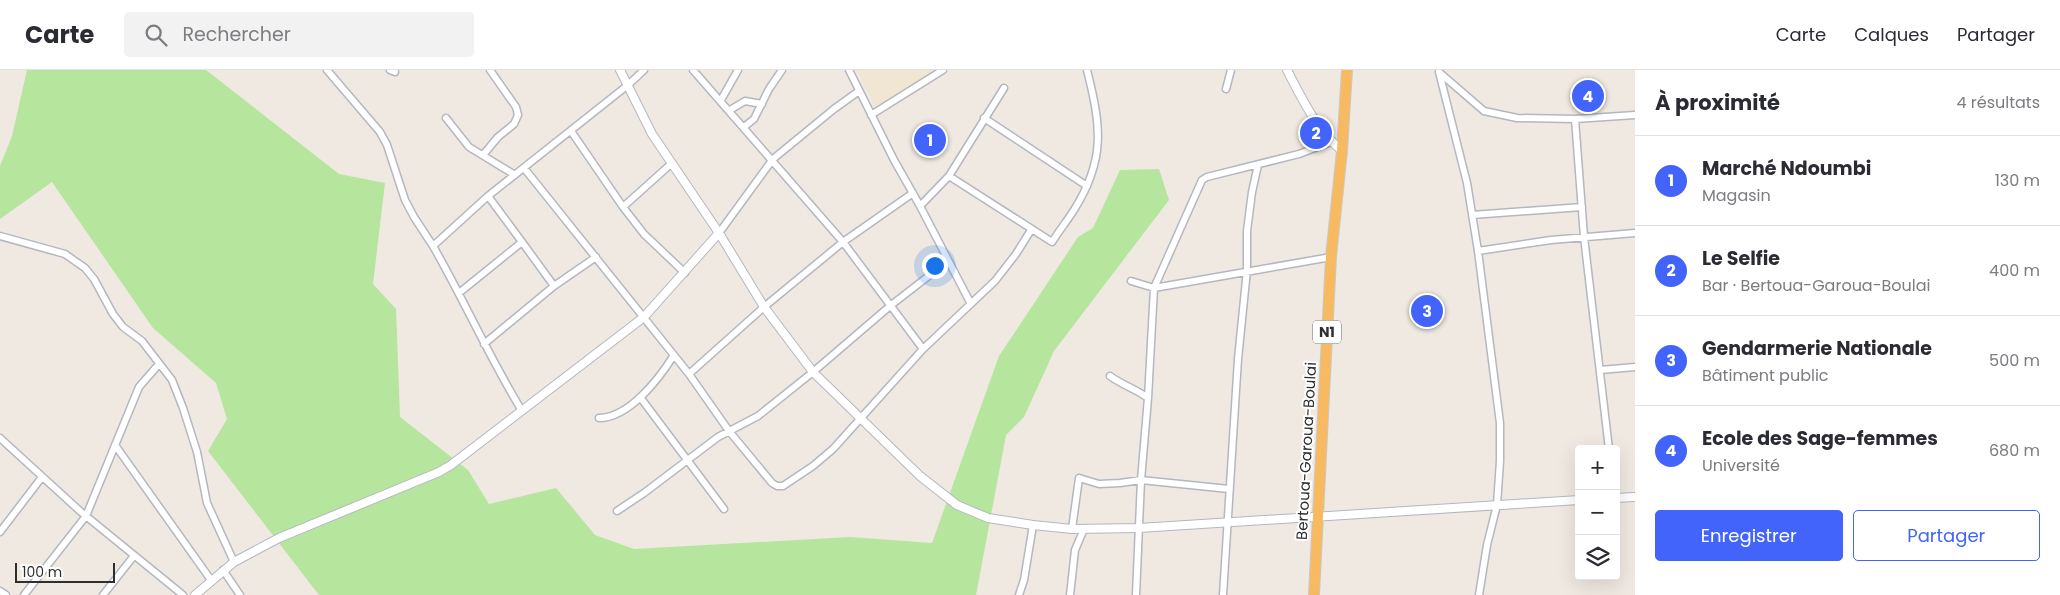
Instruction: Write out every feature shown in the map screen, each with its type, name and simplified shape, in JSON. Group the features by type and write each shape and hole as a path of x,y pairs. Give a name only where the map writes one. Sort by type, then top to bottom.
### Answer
{"highway":[{"name":"Bertoua-Garoua-Boulai","path":"1314,595 1331,256 1342,151 1347,70"}],"street":[{"path":"327,70 384,139 414,217 459,292 484,344 522,411"},
{"path":"483,155 498,137 514,124 518,115 516,107 490,70"},
{"path":"620,70 652,134 719,233 764,307 814,372 920,476 957,505 988,518 1033,526 1084,529 1139,528 1575,500"},
{"path":"433,246 488,196 628,85 644,70"},
{"path":"693,70 773,159 843,242 923,349"},
{"path":"721,100 738,70"},
{"path":"744,127 754,119 769,89 782,70"},
{"path":"850,70 871,115 971,304"},
{"path":"871,115 943,70"},
{"path":"949,176 1052,242 1074,210 1087,186 1099,148 1098,126 1087,70"},
{"path":"1226,89 1231,70"},
{"path":"1286,70 1318,124 1331,142 1342,151"},
{"path":"1439,71 1484,111 1517,118 1575,119 1635,115"},
{"path":"1439,71 1467,184 1478,251 1500,423 1497,505 1487,545 1479,595"},
{"path":"920,206 949,176 1004,88"},
{"path":"195,595 234,562 279,538 452,465 644,317 719,233 773,159 859,91"},
{"path":"730,110 745,101 762,104"},
{"path":"446,118 469,147 515,175"},
{"path":"984,118 1087,186"},
{"path":"1575,119 1584,237 1609,445"},
{"path":"571,131 622,207 644,234 685,272"},
{"path":"1136,595 1141,480 1154,288 1202,180 1207,177 1300,154 1331,142"},
{"path":"622,207 672,163"},
{"path":"1223,595 1238,359 1247,270 1247,231 1258,164"},
{"path":"524,168 689,374 729,431 772,483 777,486 783,486 813,466 833,449 923,349 995,281 1016,254 1031,230"},
{"path":"689,374 764,307 843,242 913,193"},
{"path":"488,196 554,286"},
{"path":"1472,215 1582,207"},
{"path":"1478,251 1550,240 1635,233"},
{"path":"0,236 65,254 80,264 94,279 117,320 123,327 142,341 172,380 183,408 204,481 207,502 234,562"},
{"path":"459,292 522,242"},
{"path":"1131,281 1154,288 1331,256"},
{"path":"484,344 554,286 596,257"},
{"path":"617,511 644,494 718,437 758,416 814,372 890,306 948,261"},
{"path":"599,418 617,415 640,397 661,375 674,355"},
{"path":"24,595 86,516 140,387 158,364"},
{"path":"1600,370 1635,367"},
{"path":"1110,376 1122,385 1136,390 1148,398"},
{"path":"640,397 724,509"},
{"path":"0,439 133,557 183,595"},
{"path":"115,445 211,580"},
{"path":"0,532 42,477"},
{"path":"1072,529 1079,478 1106,485 1141,480 1229,489"},
{"path":"1620,498 1635,497"},
{"path":"1020,595 1033,526"},
{"path":"1070,595 1075,550 1084,529"},
{"path":"103,595 133,557"},
{"path":"223,570 240,595"},
{"path":"0,590 6,595"}],"shaded area":[{"path":"858,70 935,70 875,107"}],"green space":[{"path":"27,70 206,70 339,174 385,183 373,284 396,309 400,417 468,470 489,504 556,488 595,535 634,549 850,537 932,543 999,356 1078,237 1093,228 1120,170 1159,169 1169,200 1054,351 1024,417 1006,435 976,595 319,595 208,451 227,419 216,383 153,328 52,182 0,219 0,166 12,136"}],"place":[{"name":"Ecole des Sage-femmes","path":"1588,96"},
{"name":"Le Selfie","path":"1316,133"},
{"name":"Marché Ndoumbi","path":"930,140"},
{"name":"Gendarmerie Nationale","path":"1427,311"}]}
